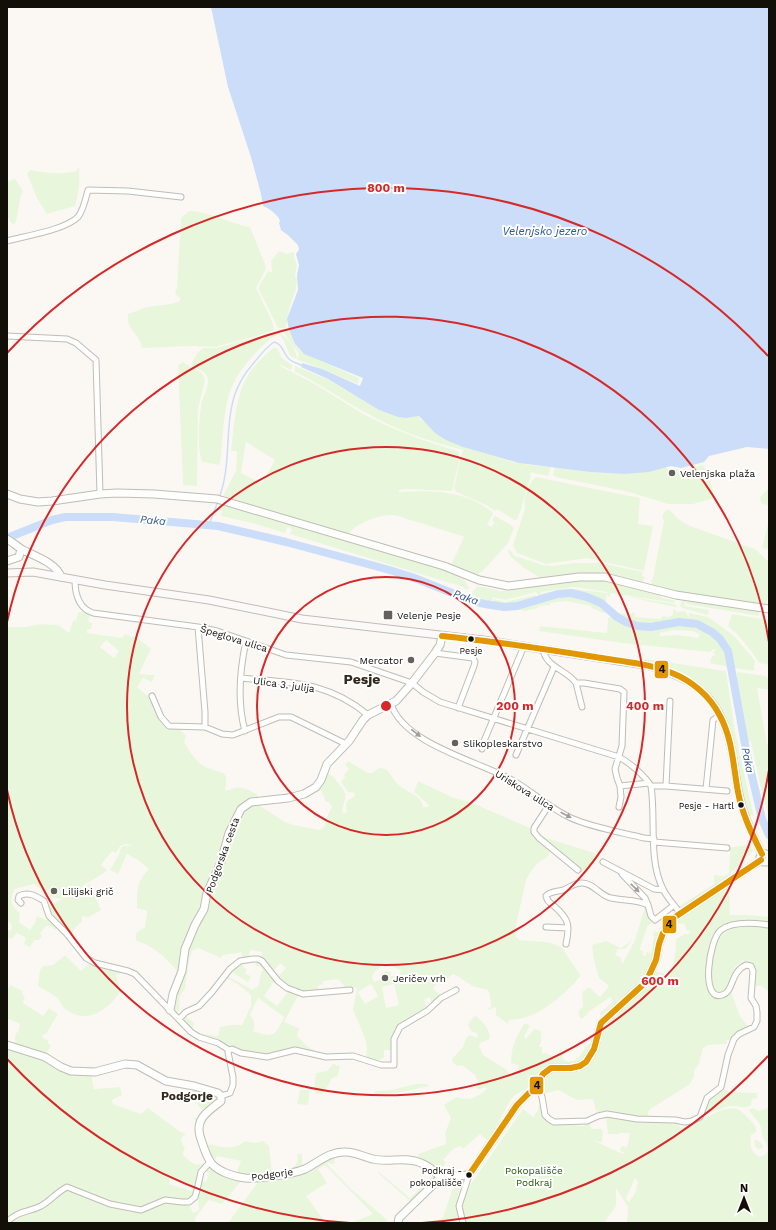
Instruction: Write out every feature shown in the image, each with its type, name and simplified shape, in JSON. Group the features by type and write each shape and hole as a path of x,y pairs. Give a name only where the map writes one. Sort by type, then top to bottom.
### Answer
{"main road":[{"path":"7,573 33,572 75,580 209,600 302,619 524,646 645,665 667,671 682,677 697,687 720,715 731,748 741,805 753,836 767,858"}],"street":[{"path":"7,241 51,230 63,226 73,220 78,216 88,190 128,191 181,197"},
{"path":"7,336 67,339 76,343 96,360 100,494"},
{"path":"7,494 20,500 44,502 100,494 154,494 217,499 444,566 479,580 508,586 579,577 604,577 676,595 769,609"},
{"path":"7,539 53,566 59,572 61,577"},
{"path":"7,561 19,558 19,547"},
{"name":"Špeglova ulica","path":"75,580 76,592 80,604 87,611 124,618 198,627 217,631 286,654 351,662 412,683 431,698 458,708 619,757"},
{"path":"198,627 205,727"},
{"name":"Podgorska cesta","path":"170,1010 173,994 182,972 185,950 195,925 204,910 207,893 218,871 229,833 237,814 245,805 251,802 288,798 313,790 321,780 327,764 346,744 368,715 396,701 412,683 435,653 440,645 442,636"},
{"path":"245,731 241,703 241,678 246,640"},
{"path":"482,749 524,646"},
{"path":"543,649 547,658 554,667 571,677 576,683 582,707"},
{"path":"435,653 473,658 474,660 474,666 458,708"},
{"path":"516,755 554,667"},
{"name":"Ulica 3. julija","path":"241,678 305,685 325,690 348,700 368,715"},
{"path":"576,683 620,689 624,692 622,746 615,769 620,786 621,797 619,807"},
{"path":"152,696 161,717 169,726 177,728 205,727 226,735 233,735 278,716 291,716 346,744"},
{"path":"666,786 670,701"},
{"name":"Uriskova ulica","path":"391,704 394,712 401,722 428,742 497,772 514,781 549,805 570,817 584,823 654,840 727,848"},
{"path":"706,789 713,720 720,715"},
{"path":"619,757 625,760 650,784 656,867 663,890 681,914"},
{"path":"620,786 650,784 727,791"},
{"path":"549,805 534,828 534,832 539,838 578,870"},
{"path":"463,1223 459,1206 469,1175 517,1105 551,1068 571,1068 580,1066 586,1062 594,1049 601,1023 646,982 656,960 663,933 675,917 767,858"},
{"path":"603,862 654,889 663,890"},
{"path":"621,872 645,898 651,916 656,920 674,905"},
{"path":"566,944 568,928 567,920 548,902 546,896 548,894 564,890 580,882 588,884 609,898 638,901 648,905"},
{"path":"21,903 18,900 19,896 24,893 31,894 44,901 49,916 67,934 86,958 95,963 135,974 196,1036 218,1043 229,1050 232,1049 241,1053 267,1057 295,1050 326,1057 353,1056 381,1064 394,1065 394,1039 400,1027 428,1010 441,998 456,990"},
{"path":"537,1085 542,1097 545,1115 549,1120 554,1122 586,1121 607,1114 637,1119 674,1120 685,1122 700,1117 702,1108 707,1098 721,1087 728,1055 734,1039 739,1034 754,1027 757,1021 756,1006 751,998 753,971 751,966 746,965 736,972 728,991 724,994 718,996 710,989 709,964 714,940 718,932 725,927 737,924 752,923 769,925"},
{"path":"546,927 568,928"},
{"path":"179,1019 186,1012 199,1006 212,992 230,968 240,962 253,959 258,959 262,962 278,981 287,988 303,994 350,990"},
{"path":"7,1045 45,1057 61,1067 71,1071 95,1072 124,1064 138,1065 166,1081 211,1090 221,1096"},
{"path":"221,1096 230,1093 233,1085 228,1052 229,1050"},
{"path":"7,1222 16,1214 42,1206 61,1190 67,1187 110,1204 141,1210 165,1200 189,1202 194,1197 197,1190 201,1172 210,1162 198,1129 199,1122 202,1117 221,1101 221,1096"},
{"name":"Podgorje","path":"210,1162 217,1169 233,1175 245,1178 255,1178 305,1169 330,1154 348,1152 374,1160 412,1160 422,1163 441,1176"},
{"path":"398,1223 399,1218 441,1176 469,1175"}],"green space":[{"path":"78,168 79,187 75,206 47,214 37,198 27,174 30,170 47,173 59,173 76,171"},
{"path":"15,179 23,193 21,195 14,225 8,217 6,201 7,185 9,181"},
{"path":"189,211 211,215 250,227 266,269 256,288 272,321 274,330 215,347 191,346 142,348 139,339 129,324 128,314 147,307 171,304 180,301 180,298 175,294 177,287 181,218"},
{"path":"279,251 287,254 294,252 294,258 297,264 295,276 297,279 296,289 289,310 286,328 278,328 258,288 268,271 272,272 271,261"},
{"path":"278,329 288,329 296,346 303,353 359,378 358,384 297,360 299,354 284,333"},
{"path":"276,332 287,338 295,350 297,358 296,359 290,356 283,339 279,334 259,349 239,373 228,397 220,465 202,462 199,442 200,419 202,402 208,380 204,373 191,365 197,353 203,348 216,348"},
{"path":"273,348 277,348 282,358 293,366 291,370 281,365 280,366 315,384 363,414 390,427 459,453 459,462 452,491 406,489 399,490 399,492 423,491 460,495 471,499 492,512 493,514 487,525 492,527 494,522 492,520 495,516 511,525 514,528 508,543 482,572 477,574 451,565 464,537 399,516 386,515 368,520 356,527 348,535 223,496 236,471 237,451 231,451 240,393 250,371","holes":["246,442 275,460 261,483 241,473"]},
{"path":"183,362 202,373 205,380 198,409 197,486 183,485 178,365"},
{"path":"295,366 327,379 379,410 398,417 406,418 419,416 420,419 463,447 509,461 551,467 548,476 530,472 531,476 522,507 517,520 514,520 497,509 495,511 486,505 456,492 454,488 462,452 464,450 424,439 386,423 295,372"},
{"name":"Velenjska plaža","path":"703,465 715,497 693,504 668,504 629,492 556,477 553,475 555,467 590,472 624,474 666,467 667,469 685,470"},
{"path":"536,477 640,498 638,524 653,526 644,571 587,558 546,564 517,553 513,545 525,509 527,492 533,479"},
{"path":"769,488 769,506 761,503 760,497"},
{"path":"218,502 446,570 465,580 469,588 468,590 453,583 290,534 292,529 287,527 285,533 221,516 222,511 220,510"},
{"path":"669,509 677,518 690,526 755,549 769,562 769,593 766,606 660,590 652,586 651,580 653,578 664,521 662,518 664,512"},
{"path":"769,520 769,549 762,548"},
{"path":"509,549 515,556 543,565 552,566 574,563 601,563 643,572 642,576 645,577 642,584 596,574 539,577 524,568 510,556 508,551"},
{"path":"569,580 608,581 659,594 662,598 674,600 675,603 611,593 610,597 608,596 607,592 574,587 541,592 541,596 539,596 536,592 505,600 493,597 492,601 470,595 477,586 498,590 500,592"},
{"path":"574,589 607,593 606,604 595,597 569,591 557,592 543,598 542,593"},
{"path":"469,595 492,603 494,599 505,602 535,595 537,598 520,603 502,605 485,603 468,597"},
{"path":"563,596 587,600 597,604 607,612 603,613 592,608 591,606 566,601 550,603 550,605 538,606 538,608 525,611 514,609 554,597"},
{"path":"624,596 675,604 677,607 676,607"},
{"path":"687,598 760,610 759,616 686,604"},
{"path":"682,601 685,601 685,606 709,610 708,615 682,608 679,604 681,604"},
{"path":"673,609 678,612 685,611 689,618 689,613 708,617 733,635 755,661 754,671 735,668 732,655 726,643 718,633 705,624 683,619 639,624 617,614 620,613 630,615 632,612 635,613 635,617 660,619 663,616 669,617 673,614"},
{"path":"78,613 90,614 88,621 92,623 91,629 87,629 87,633 122,638 125,634 140,640 151,649 139,674 155,675 152,682 143,678 137,687 149,697 163,724 169,728 180,729 186,736 184,742 198,762 209,769 225,774 225,790 240,788 257,794 260,806 285,822 320,830 325,826 326,819 332,807 329,802 326,802 321,790 317,791 316,789 328,773 336,779 345,793 343,813 347,812 347,802 354,797 355,793 348,792 341,782 349,769 345,765 348,761 368,773 372,773 379,768 386,769 400,786 420,800 423,807 428,807 429,805 414,792 418,781 454,798 470,802 532,829 553,851 550,852 547,858 536,865 526,880 516,925 516,937 519,940 547,942 563,948 581,976 575,983 545,1008 529,1016 509,1020 508,1024 496,1015 495,1007 489,1010 488,1008 491,1006 488,990 473,986 453,974 443,982 439,981 433,989 442,996 432,1004 430,997 424,1000 427,1009 398,1028 393,1036 392,1050 384,1050 384,1058 381,1060 373,1060 366,1057 367,1048 365,1038 353,1010 357,988 346,988 338,979 323,981 323,984 318,986 319,991 300,992 282,983 261,958 262,952 250,950 248,959 243,960 241,951 239,953 223,955 221,958 198,948 192,951 189,960 185,989 180,996 179,1011 175,1013 172,1011 178,972 160,954 136,939 136,934 145,928 147,911 137,908 138,887 142,878 149,869 138,860 127,854 118,874 110,870 121,848 123,846 133,845 126,844 120,846 116,853 112,851 101,865 107,870 104,873 61,899 51,897 34,884 15,889 12,896 12,902 20,913 19,922 30,930 38,916 46,920 49,919 58,926 55,930 49,925 45,927 40,934 42,936 39,940 34,940 30,947 24,944 26,938 17,933 12,939 7,937 7,931 11,930 12,925 7,921 7,627 25,627 40,624 58,625 69,633 73,621 76,620","holes":["106,640 119,651 114,658 100,647","280,963 286,968 279,976 274,971","388,965 401,970 399,976 391,976 391,972 386,971 380,974 382,979 374,982 372,978 373,974 381,966","371,984 378,996 365,1004 358,992","394,984 399,1005 386,1008 382,987"]},
{"path":"732,614 769,620 769,665 759,663 745,643 728,626"},
{"path":"612,616 627,626 646,630 682,625 706,631 715,637 722,646 729,667 710,663 712,656 716,655 713,653 715,650 714,649 710,652 622,643 539,631 540,626 607,633 608,618","holes":["673,630 692,631 700,634 698,638 679,635 660,636 660,633"]},
{"path":"646,659 726,671 735,732 754,817 752,815 750,816 745,801 732,735 717,704 694,682 679,673 645,662"},
{"path":"737,672 766,676 769,680 769,690 757,688 767,744 769,745 769,817 762,793 751,742 747,741 737,685"},
{"path":"544,837 600,855 586,873 542,840"},
{"path":"750,845 753,851 725,879 680,910 678,907 714,884 714,875 724,876 729,873 730,849 732,847"},
{"path":"90,884 101,910 89,917 82,916 82,922 75,928 70,936 52,918 47,907"},
{"path":"729,884 730,915 769,917 769,923 736,923 715,934 708,978 717,997 730,989 740,1016 750,1029 731,1040 727,1040 726,1044 708,1045 703,1048 698,1066 694,1070 694,1077 690,1084 649,1110 647,1118 617,1113 601,1113 596,1111 593,1099 577,1100 558,1090 543,1094 540,1086 546,1075 552,1072 572,1071 582,1068 589,1063 597,1050 600,1028 655,971 671,976 676,948 676,939 685,934 690,934 690,931 686,930 685,924 676,923 676,921"},
{"path":"645,907 648,908 651,923 648,925 640,948 640,950 643,951 643,955 646,956 646,952 651,953 654,931 661,933 647,977 615,1007 609,1009 600,1016 600,1013 613,1001 610,997 587,1013 588,1014 582,1019 580,1018 578,1012 583,1006 582,992 589,987 600,997 609,986 599,978 592,945 606,941 621,948 630,942 635,935 628,946 625,949 618,949 615,955 621,958 621,962 623,963 635,940"},
{"path":"769,925 769,992 762,986 754,986 754,969 742,965 741,963 744,961 743,960 733,969 738,968 723,994 713,991 710,967 719,932 736,926"},
{"path":"65,955 81,971 91,962 124,972 116,975 121,991 103,1010 96,1014 80,1016 64,1008 55,996 38,986 40,970 43,966 53,965"},
{"path":"257,960 264,964 276,979 264,996 277,1006 289,990 299,994 284,1022 299,1028 297,1036 308,1047 317,1052 316,1054 294,1049 268,1056 245,1053 195,1033 218,1036 220,1027 242,1025 251,1006 251,995 239,985 226,978 227,976 253,990 255,987 257,988 263,968 255,965","holes":["258,998 284,1017 276,1032 265,1035 253,1031 254,1022 250,1015"]},
{"path":"238,964 242,965 247,970 245,974 251,976 248,982 230,971"},
{"path":"10,985 23,991 22,994 25,997 23,1003 43,1016 49,1008 58,1014 46,1034 42,1037 48,1041 51,1046 47,1052 43,1054 16,1045 16,1032 18,1033 20,1024 9,1019 7,1022 7,990"},
{"path":"184,1015 194,1023 192,1032 183,1022 182,1018"},
{"path":"475,1016 486,1026 490,1035 490,1039 480,1043 479,1046 483,1055 504,1068 513,1077 519,1072 518,1065 511,1063 513,1047 524,1024 528,1024 530,1026 524,1036 526,1039 534,1029 540,1030 541,1043 539,1047 542,1047 542,1053 547,1053 556,1057 561,1048 563,1059 566,1061 575,1060 578,1058 592,1043 587,1056 577,1065 551,1066 543,1068 539,1072 532,1086 515,1095 509,1102 494,1131 487,1140 480,1134 463,1149 461,1146 453,1149 443,1160 446,1163 438,1172 418,1159 418,1154 446,1144 445,1133 451,1118 444,1105 456,1097 469,1099 477,1096 487,1089 486,1087 479,1089 476,1088 478,1081 475,1075 462,1065 457,1066 453,1063 452,1059 463,1047 466,1038 470,1035 477,1038 478,1034 471,1031 468,1025"},
{"path":"7,1046 53,1063 91,1074 94,1089 120,1087 122,1095 112,1100 113,1104 141,1114 148,1108 179,1131 186,1134 182,1137 181,1141 185,1149 183,1155 195,1164 205,1163 197,1176 193,1195 187,1200 167,1198 138,1209 91,1195 72,1186 64,1185 58,1188 42,1204 16,1211 7,1218","holes":["170,1179 192,1186 191,1191 169,1184"]},
{"path":"333,1064 340,1066 338,1076 332,1078 322,1094 316,1094 314,1089 316,1073 327,1071"},
{"path":"416,1084 428,1084 429,1086 375,1096 375,1091 391,1090"},
{"path":"193,1088 217,1094 219,1100 197,1129 194,1117 197,1118 202,1109 198,1106 197,1096 192,1095"},
{"path":"722,1088 730,1092 757,1093 757,1098 752,1099 751,1105 748,1106 730,1106 705,1113 704,1111 708,1100"},
{"path":"300,1090 310,1090 308,1105 297,1104"},
{"name":"Pokopališče Podkraj","path":"541,1104 545,1118 580,1126 584,1126 585,1123 590,1122 591,1129 602,1129 602,1143 592,1140 623,1154 624,1152 620,1151 621,1146 627,1147 630,1133 608,1134 606,1119 601,1118 603,1116 668,1121 677,1123 681,1128 724,1109 737,1109 743,1113 755,1126 756,1132 751,1135 751,1145 752,1150 759,1157 766,1154 768,1149 762,1136 760,1125 749,1110 752,1108 760,1111 769,1107 769,1223 627,1223 628,1207 616,1188 616,1206 604,1223 466,1223 460,1205 463,1195 523,1109 533,1117 538,1110 539,1105","holes":["635,1178 638,1182 635,1193 629,1202 626,1199"]},
{"path":"756,1139 762,1144 763,1148 758,1149 755,1146 754,1142"},
{"path":"245,1141 254,1143 263,1141 269,1146 272,1172 294,1167 297,1160 297,1154 302,1154 302,1167 296,1169 245,1177 220,1169 237,1172 241,1161 217,1156 213,1163 206,1147 210,1144 233,1147"},
{"path":"335,1154 334,1164 327,1164 350,1188 386,1219 388,1223 351,1223 373,1214 325,1165 318,1169 327,1183 306,1196 326,1223 228,1223 260,1179 290,1174"},
{"path":"210,1167 223,1174 242,1180 222,1204 209,1200 195,1218 196,1223 10,1223 18,1215 44,1207 64,1190 69,1190 114,1208 133,1212 140,1212 168,1202 189,1204 193,1213 199,1210 198,1200 195,1199 201,1180 206,1182 209,1173 203,1171"},
{"path":"379,1172 410,1198 435,1174 438,1177 411,1202 378,1173"},
{"path":"456,1179 464,1179 458,1195 461,1223 435,1223 443,1217"}],"water":[{"name":"Velenjsko jezero","path":"211,7 769,7 769,449 747,447 709,456 704,462 681,468 671,466 649,472 624,474 590,472 519,463 463,447 446,440 435,433 419,416 406,418 398,417 379,410 328,379 301,367 302,363 322,369 360,386 363,378 304,354 295,344 289,330 287,319 298,290 297,275 299,265 296,254 299,250 298,245 281,230 278,216 263,206 251,157 228,87"}],"waterway":[{"path":"219,498 223,485 227,459 232,407 235,394 242,378 262,353 274,342 281,347 290,360 301,365"},
{"path":"209,525 218,501"},
{"name":"Paka","path":"7,538 52,520 65,517 113,517 218,526 286,542 386,569 412,577 472,601 485,604 504,607 517,606 558,594 571,593 587,597 601,603 617,617 637,626 651,627 679,622 697,624 712,632 720,639 728,651 747,755 762,819 769,835"}],"transit line":[{"name":"4","path":"442,636 518,645 624,661 663,670 687,680 700,690 711,702 720,716 728,734 742,808 762,854"},
{"name":"4","path":"469,1175 517,1105 537,1085 543,1074 551,1068 571,1068 580,1066 586,1062 594,1049 601,1023 646,982 656,960 663,933 675,917 761,860"}],"place":[{"name":"Velenjska plaža","path":"672,473"},
{"name":"Velenje Pesje","path":"388,615"},
{"name":"Pesje","path":"471,639"},
{"name":"Mercator","path":"411,660"},
{"name":"Slikopleskarstvo","path":"455,743"},
{"name":"Pesje - Hartl","path":"741,805"},
{"name":"Lilijski grič","path":"54,891"},
{"name":"Jeričev vrh","path":"385,978"},
{"name":"Podkraj - pokopališče","path":"469,1175"}],"district":[{"name":"Pesje","path":"362,679"},
{"name":"Podgorje","path":"187,1096"}]}
